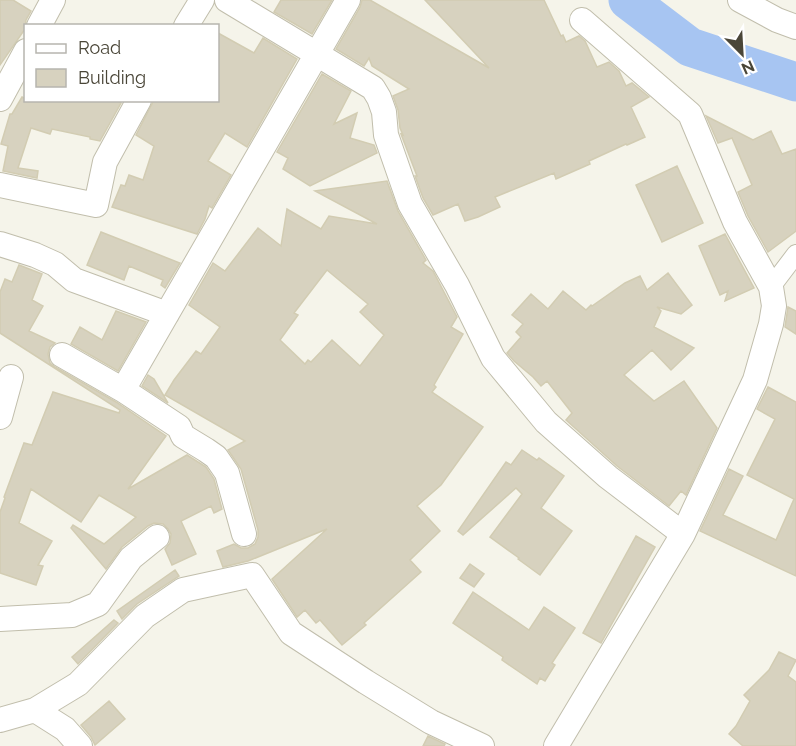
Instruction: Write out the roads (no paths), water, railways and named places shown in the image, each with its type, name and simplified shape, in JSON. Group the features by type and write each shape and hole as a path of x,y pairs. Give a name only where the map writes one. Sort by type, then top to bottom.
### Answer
{"street":[{"path":"40,24 52,0"},
{"path":"187,24 202,0"},
{"path":"227,0 373,88 384,112 386,135 410,204 457,285 493,358 546,422 608,477 683,534"},
{"path":"123,390 348,0"},
{"path":"740,0 777,20 796,27"},
{"path":"556,746 683,534 755,381 774,306 771,286 735,222 690,114 582,20"},
{"path":"0,99 24,55"},
{"path":"0,185 96,205 105,162 138,102"},
{"path":"0,244 55,264 74,280 167,314"},
{"path":"771,286 796,254"},
{"path":"62,355 123,390 179,427 183,436 216,457 226,473 244,534"},
{"path":"0,417 11,377"},
{"path":"0,619 72,615 98,604 131,558 157,537"},
{"path":"0,720 35,710 78,684 145,616 183,590 252,575 291,633 431,722 482,746"},
{"path":"35,710 65,729 80,746"}],"waterway":[{"path":"628,0 690,47 796,82"}]}
